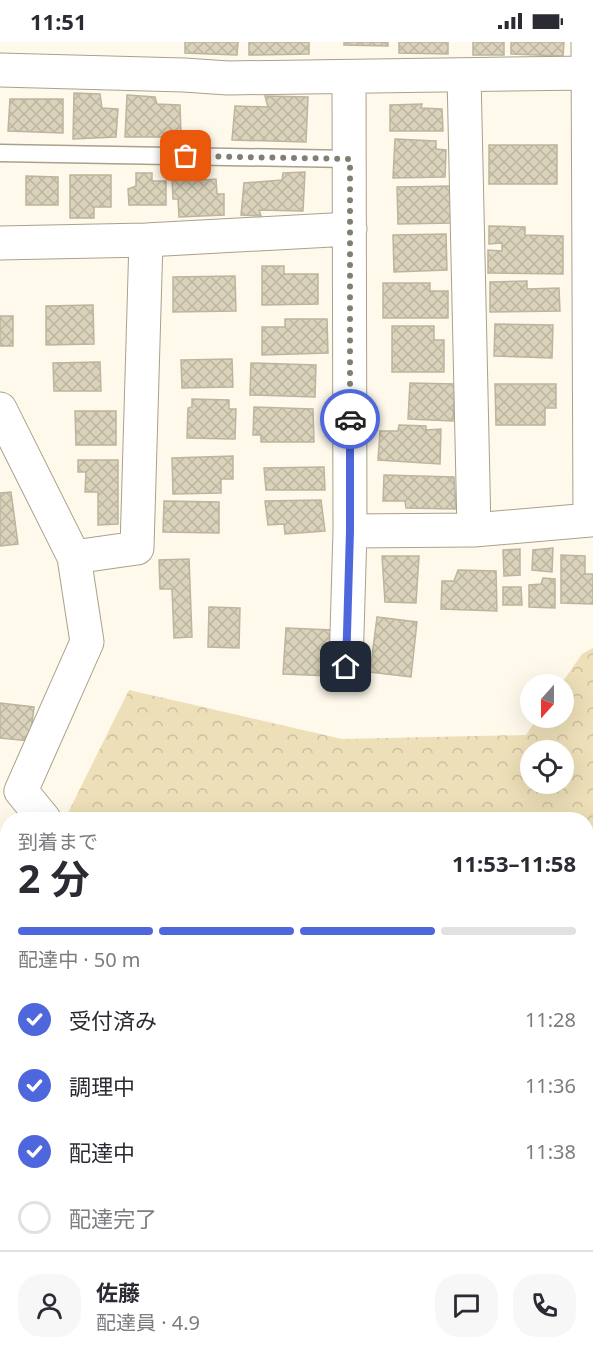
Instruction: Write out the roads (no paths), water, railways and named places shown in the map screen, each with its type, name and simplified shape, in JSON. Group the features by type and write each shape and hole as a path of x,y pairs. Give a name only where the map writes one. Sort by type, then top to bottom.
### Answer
{"street":[{"path":"0,70 172,74 228,78 464,75 589,58 590,520 474,530 350,531"},
{"path":"464,75 474,530"},
{"path":"346,667 350,531 349,77"},
{"path":"0,243 146,240 350,229"},
{"path":"74,557 137,548 146,240"},
{"path":"0,409 74,557 87,642 10,796 34,812"}],"lane":[{"path":"0,153 350,159"}]}
